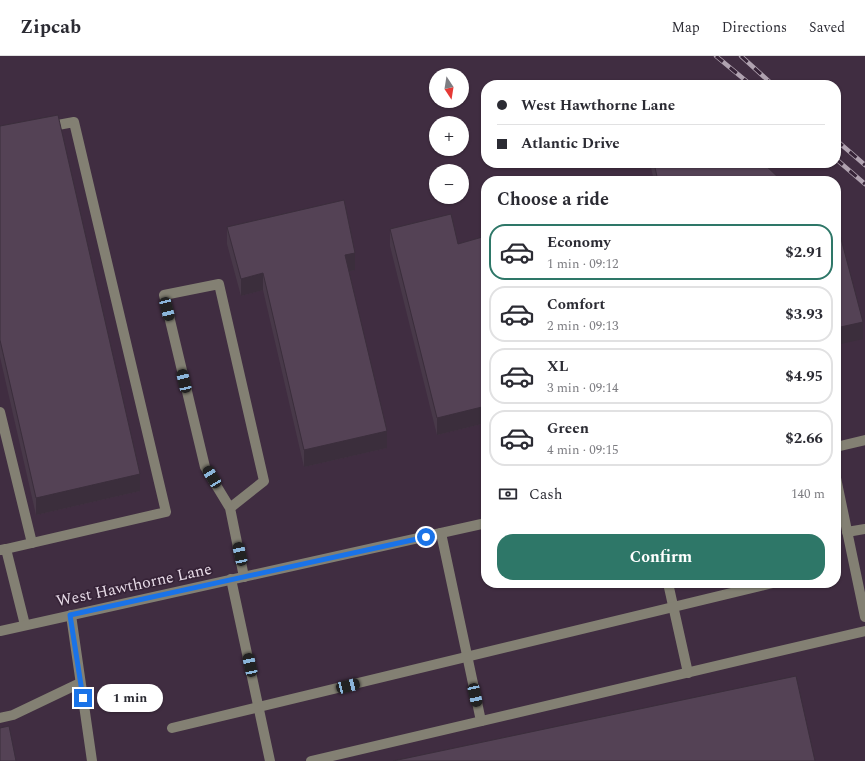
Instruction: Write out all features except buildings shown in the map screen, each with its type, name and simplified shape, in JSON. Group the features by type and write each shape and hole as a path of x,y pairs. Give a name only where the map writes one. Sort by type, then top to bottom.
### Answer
{"street":[{"path":"25,625 3,549 166,512 74,122 37,130"},
{"path":"230,508 264,481 219,284 164,295 205,466 230,508 244,577"},
{"path":"0,412 32,543"},
{"path":"841,445 865,440"},
{"path":"841,503 865,617"},
{"name":"West Hawthorne Lane","path":"0,631 481,525"},
{"path":"847,532 865,529"},
{"path":"441,533 481,721"},
{"path":"231,580 270,761"},
{"path":"669,588 688,673"},
{"path":"172,728 752,588"},
{"path":"70,615 92,761"},
{"path":"311,761 865,631"},
{"path":"0,718 14,715 80,682"}],"railway":[{"path":"716,56 745,80"},
{"path":"741,56 767,80"},
{"path":"841,144 865,165"},
{"path":"841,163 865,184"}],"route":[{"path":"83,698 70,615 426,537"}]}
